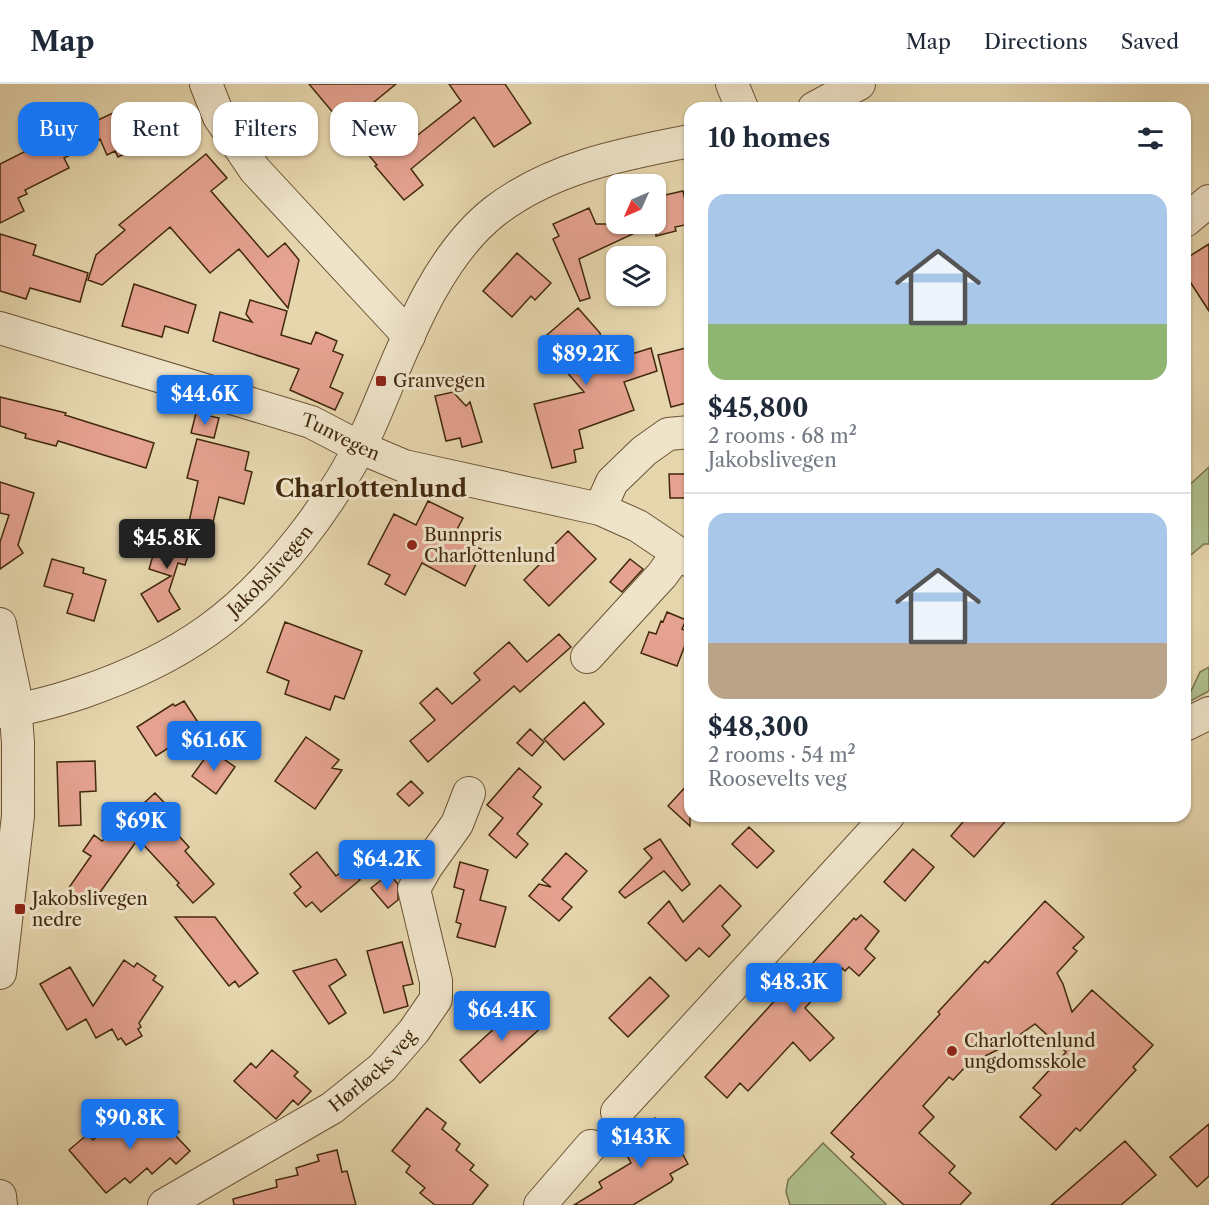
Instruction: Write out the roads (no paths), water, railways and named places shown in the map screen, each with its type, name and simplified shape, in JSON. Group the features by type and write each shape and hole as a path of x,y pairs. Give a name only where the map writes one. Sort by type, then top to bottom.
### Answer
{"street":[{"path":"206,84 219,117 255,170 409,336"},
{"path":"732,84 740,102"},
{"path":"825,102 859,84"},
{"name":"Jakobslivegen","path":"8,711 42,705 109,683 175,651 208,630 262,583 290,552 338,485 359,447 427,300 460,247 493,212 538,184 591,163 684,142"},
{"path":"1191,216 1209,201"},
{"name":"Tunvegen","path":"0,328 311,422 359,447 404,466 600,509 638,526 684,557 662,575 587,657"},
{"path":"600,509 612,482 644,451 668,434 684,433"},
{"path":"0,624 8,654 8,711 18,816 1,955"},
{"path":"1191,722 1209,713"},
{"name":"Hørløcks veg","path":"164,1205 332,1108 382,1068 414,1031 436,999 436,981 414,889 427,866 458,824 470,793"},
{"path":"617,1112 883,822"},
{"path":"540,1205 591,1146"},
{"path":"0,1196 1,1205"}],"place":[{"name":"Granvegen","path":"381,381"},
{"name":"Bunnpris Charlottenlund","path":"412,545"},
{"name":"Jakobslivegen nedre","path":"20,909"},
{"name":"Charlottenlund ungdomsskole","path":"952,1051"}],"district":[{"name":"Charlottenlund","path":"371,489"}]}
